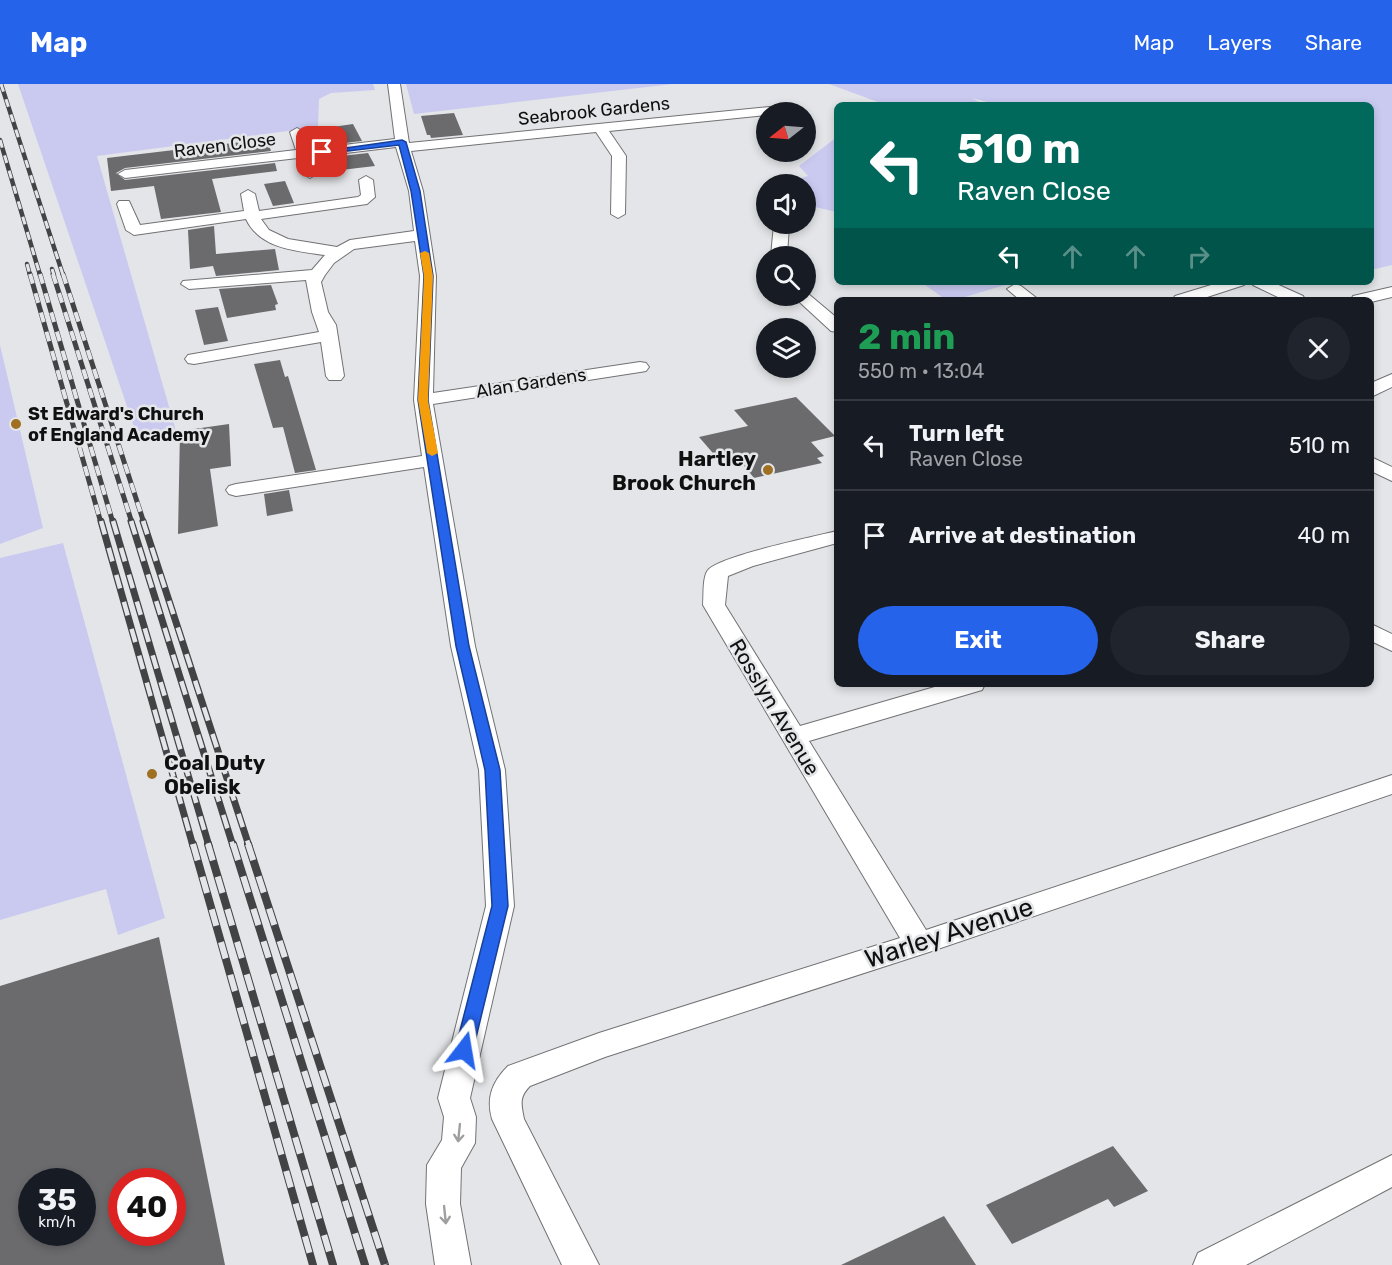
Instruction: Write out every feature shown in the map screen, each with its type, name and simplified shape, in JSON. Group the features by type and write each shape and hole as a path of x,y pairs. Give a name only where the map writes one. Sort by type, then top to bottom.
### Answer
{"street":[{"path":"394,84 402,145 416,191 428,276 423,400 463,646 492,770 500,906 454,1098 460,1117 458,1143 444,1165 443,1204 453,1265"},
{"name":"Seabrook Gardens","path":"402,145 756,112"},
{"path":"600,128 619,156 618,214"},
{"path":"297,132 310,174"},
{"name":"Raven Close","path":"125,174 402,145"},
{"path":"138,241 254,218 362,201 368,196 366,180"},
{"path":"248,194 254,218 266,237 295,245 340,252"},
{"path":"124,204 134,230 254,218"},
{"path":"335,376 328,336 313,282 317,274 328,260 350,245 422,235"},
{"path":"189,284 317,274"},
{"path":"1190,297 1228,285"},
{"path":"1265,285 1291,297"},
{"path":"1015,289 1027,297"},
{"path":"1371,297 1392,292"},
{"path":"813,306 834,324"},
{"path":"194,359 328,336"},
{"name":"Alan Gardens","path":"423,400 640,367"},
{"path":"1374,389 1392,379"},
{"path":"236,490 434,459"},
{"path":"1374,465 1392,475"},
{"name":"Rosslyn Avenue","path":"834,538 745,561 717,573 714,605 919,944"},
{"path":"1374,633 1392,644"},
{"path":"793,737 963,687"},
{"name":"Warley Avenue","path":"581,1265 508,1119 504,1103 509,1086 519,1076 599,1046 919,944 1392,784"},
{"path":"1211,1265 1392,1170"}],"shaded area":[{"path":"18,84 373,84 375,90 331,93 319,99 318,127 97,156 176,431 137,436"},
{"path":"406,84 673,84 414,114"},
{"path":"829,84 1392,84 1392,265 1374,269 1374,102 987,102 972,98 979,102 878,102"},
{"path":"834,139 834,211 816,207 816,174 806,174 799,166 804,162 816,162 816,153"},
{"path":"925,285 1005,285 965,297 942,297"},
{"path":"0,345 43,528 0,544"},
{"path":"63,543 165,918 118,935 106,889 0,920 0,558"}],"building":[{"path":"454,113 463,135 431,138 427,135 421,116"},
{"path":"353,124 362,141 327,145 319,129"},
{"path":"267,139 271,151 125,168 116,173 125,180 275,163 277,171 212,179 221,212 161,219 154,186 111,191 107,158"},
{"path":"368,153 375,166 341,170 333,157"},
{"path":"285,181 294,203 273,206 264,184"},
{"path":"214,226 216,254 275,249 279,270 216,276 213,266 190,269 188,230"},
{"path":"271,285 278,304 275,305 276,310 227,318 219,289"},
{"path":"218,307 228,341 204,345 195,310"},
{"path":"280,360 285,377 288,376 316,470 295,473 283,427 273,428 254,364"},
{"path":"796,397 834,436 811,442 824,456 817,458 822,463 754,478 736,456 718,459 699,437 748,426 734,410"},
{"path":"229,424 231,466 210,469 218,526 178,534 180,431"},
{"path":"289,490 293,511 267,516 264,494"},
{"path":"159,937 225,1265 0,1265 0,986"},
{"path":"1113,1146 1148,1191 1114,1207 1108,1199 1012,1244 986,1205"},
{"path":"944,1216 976,1265 841,1265"}],"railway":[{"path":"1,84 63,275"},
{"path":"0,140 40,275"},
{"path":"27,264 30,275"},
{"path":"52,269 54,275"},
{"path":"30,274 101,523"},
{"path":"40,274 113,523"},
{"path":"53,274 132,523"},
{"path":"63,274 144,523"},
{"path":"101,521 193,846"},
{"path":"113,521 209,846"},
{"path":"131,521 233,846"},
{"path":"143,521 249,846"},
{"path":"193,844 313,1265"},
{"path":"208,844 333,1265"},
{"path":"233,844 365,1265"},
{"path":"248,844 385,1265"}],"slow traffic":[{"path":"425,253 428,276 423,400 432,453"}],"place":[{"name":"St Edward's Church of England Academy","path":"16,424"},
{"name":"Hartley Brook Church","path":"768,470"},
{"name":"Coal Duty Obelisk","path":"152,774"}],"route":[{"path":"322,152 402,142 416,191 428,276 423,400 463,646 492,770 497,849 500,906 464,1050"}]}
